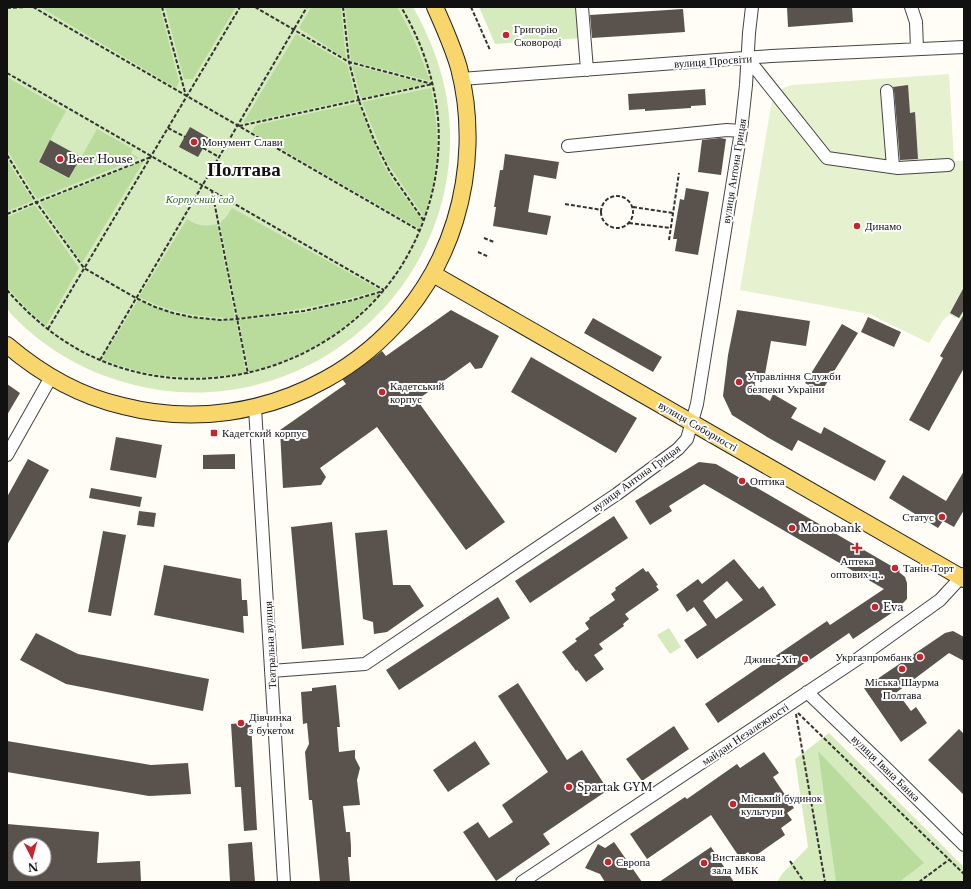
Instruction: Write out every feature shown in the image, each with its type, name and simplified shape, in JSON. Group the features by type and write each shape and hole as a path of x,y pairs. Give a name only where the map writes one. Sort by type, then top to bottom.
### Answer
{"main road":[{"path":"7,345 32,365 51,377 98,399 150,412 194,415 240,411 255,408 294,395 315,386 355,361 388,333 418,298 433,274 453,228 461,199 466,175 468,153 466,102 452,46 435,7"},
{"name":"вулиця Соборності","path":"433,274 963,577"}],"street":[{"path":"582,7 587,70"},
{"name":"вулиця Антона Грицая","path":"271,671 365,664 617,494 678,449 687,439 700,388 741,131 752,7"},
{"path":"911,7 916,22 917,49"},
{"name":"вулиця Просвіти","path":"461,79 748,59 771,56 964,47"},
{"path":"748,59 827,158 898,168 948,165"},
{"path":"887,91 893,167"},
{"path":"568,146 727,130 741,131"},
{"path":"7,455 51,377"},
{"name":"Театральна вулиця","path":"255,408 284,882"},
{"name":"майдан Незалежності","path":"522,882 859,658 940,600 963,577"},
{"name":"вулиця Івана Банка","path":"808,692 964,845"}],"path":[{"path":"7,8 26,7"},
{"path":"33,7 420,231"},
{"path":"162,7 186,96"},
{"path":"48,329 240,7"},
{"path":"255,7 349,62 433,84"},
{"path":"100,360 307,7"},
{"path":"343,7 349,62 359,101 374,140 387,166 424,221"},
{"path":"7,290 28,312 48,329 71,345 100,360 144,374 178,379 212,379 248,374 285,363 323,344 364,312 384,290 399,270 420,231 434,185 438,157 438,126 433,84 417,37 401,7"},
{"path":"471,7 490,50"},
{"path":"7,73 384,290"},
{"path":"238,126 433,84"},
{"path":"168,128 185,137"},
{"path":"203,148 219,157"},
{"path":"7,155 36,202 84,268 136,298 155,307 205,319 237,319 304,311 353,300 384,290"},
{"path":"7,214 151,156"},
{"path":"669,240 679,173"},
{"path":"212,191 248,374"},
{"path":"629,223 633,213 632,207 626,199 617,196 604,203 602,218 609,226 620,228 629,223 671,228"},
{"path":"564,204 602,210"},
{"path":"632,207 673,213"},
{"path":"484,238 494,242"},
{"path":"478,252 489,257"},
{"path":"825,882 796,711 964,874"},
{"path":"919,882 950,860"},
{"path":"790,861 804,882"}],"green space":[{"name":"Корпусний сад","path":"7,7 413,7 428,37 444,83 450,132 444,193 424,249 393,298 352,338 302,368 247,387 188,392 127,383 110,378 77,364 32,334 7,309"},
{"path":"40,7 160,7 179,82 176,88"},
{"path":"165,7 236,7 193,79 184,79"},
{"path":"311,7 341,7 346,59 299,28"},
{"path":"345,7 397,7 407,25 430,81 351,61"},
{"path":"479,7 579,7 582,38 495,44"},
{"path":"296,34 347,64 356,99 243,123"},
{"path":"352,65 427,84 361,98"},
{"name":"Динамо","path":"949,74 954,161 964,161 964,316 961,320 949,315 943,320 929,343 869,314 740,290 771,106 778,92 792,85"},
{"path":"7,77 66,111 38,162 69,179 97,129 133,149 131,153 139,158 37,199 7,150"},
{"path":"431,88 436,122 437,153 433,184 424,217 386,161 362,102"},
{"path":"358,103 382,162 393,181 423,221 420,229 252,132 256,125"},
{"path":"7,160 33,201 7,211"},
{"path":"144,161 82,263 40,203"},
{"path":"35,205 79,268 46,326 28,310 7,287 7,217"},
{"path":"232,208 380,290 310,307 238,318 220,223"},
{"path":"187,219 202,225 217,224 235,318 186,314 174,311 139,297"},
{"path":"380,293 336,333 320,343 305,352 288,359 249,372 239,320 304,313"},
{"path":"138,300 162,310 186,316 236,320 246,373 209,377 173,376 137,371 102,359"},
{"path":"669,628 681,647 670,654 657,635"},
{"path":"829,733 964,867 964,882 777,882 782,874 808,847 795,759"},
{"path":"818,751 924,863 899,882 836,882"}],"building":[{"path":"787,7 852,7 853,22 788,27"},
{"path":"683,9 685,32 592,38 590,15"},
{"path":"908,85 910,113 915,112 918,159 900,160 893,87"},
{"path":"705,89 706,105 691,106 691,108 645,111 645,109 629,110 628,94"},
{"name":"Монумент Слави","path":"190,127 209,138 198,157 179,147"},
{"path":"720,138 726,139 721,175 698,172 702,140"},
{"name":"Beer House","path":"50,140 81,157 69,178 39,162"},
{"path":"505,154 559,162 556,179 534,175 528,212 551,216 547,235 493,226 496,207 494,207 500,170 503,170"},
{"path":"686,188 709,192 698,255 675,251 677,239 673,239 680,199 684,200"},
{"path":"964,287 964,310 959,318 950,313"},
{"name":"Кадетський корпус","path":"451,310 499,336 482,368 475,369 470,362 417,400 505,522 466,550 377,427 320,468 326,477 321,485 283,488 280,430 346,384 342,379 382,351 386,356"},
{"name":"Управління Служби безпеки України","path":"737,310 810,321 806,346 771,341 765,374 756,373 754,391 770,401 773,394 797,408 791,418 821,434 824,427 886,461 875,481 798,440 792,451 732,415 723,396 728,355"},
{"path":"964,314 964,368 929,431 909,420 943,358 940,356"},
{"path":"868,317 901,332 894,347 861,332"},
{"path":"593,318 662,357 653,372 584,333"},
{"path":"842,324 858,333 821,392 805,383"},
{"path":"531,357 637,418 616,453 511,392"},
{"path":"7,384 20,393 7,415"},
{"path":"116,437 162,445 156,478 110,470"},
{"path":"235,454 235,469 203,469 203,455"},
{"path":"28,459 49,470 7,545 7,497"},
{"path":"699,462 716,464 900,571 899,572 905,577 907,583 907,599 901,605 902,606 853,639 849,633 718,723 705,704 827,621 830,625 884,589 704,484 669,506 672,511 650,525 635,501"},
{"path":"964,471 964,510 954,527 943,521 938,528 889,498 903,475 946,501"},
{"path":"91,488 142,497 140,507 89,498"},
{"path":"139,511 156,513 154,527 137,525"},
{"path":"614,516 628,538 530,603 515,581"},
{"path":"332,522 344,645 302,649 291,527"},
{"path":"387,530 393,585 410,585 424,606 387,632 374,634 373,622 363,619 355,533"},
{"path":"103,531 126,535 111,616 88,612"},
{"path":"734,559 759,589 763,586 776,605 697,659 684,640 707,625 694,607 687,612 676,595 698,579 702,584","holes":["727,581 743,600 716,619 703,601"]},
{"path":"164,565 241,579 242,600 247,600 248,616 243,616 244,633 154,615"},
{"path":"643,568 646,572 648,571 658,585 656,586 659,590 625,614 629,619 623,624 624,626 599,644 603,649 594,655 604,669 586,682 562,652 577,641 575,639 589,629 585,623 590,619 589,618 615,600 611,594 616,590 615,588"},
{"path":"498,597 510,618 399,690 386,670"},
{"path":"953,631 964,637 964,661 949,653 897,692 911,711 916,707 927,723 901,742 864,688 945,633"},
{"path":"36,633 78,654 209,679 203,711 66,684 20,660"},
{"path":"518,683 567,760 582,750 608,790 543,834 550,844 496,881 463,832 478,822 489,838 513,822 502,805 548,772 498,696"},
{"path":"336,685 340,727 337,727 339,752 355,750 355,758 360,768 357,780 360,805 343,806 346,832 350,832 351,857 348,857 350,882 320,882 312,800 309,800 305,752 309,744 307,723 303,724 301,692 312,691 312,688"},
{"path":"251,723 257,830 244,831 241,787 235,787 231,724"},
{"path":"674,726 689,749 642,781 626,759"},
{"path":"959,729 964,734 964,795 928,760"},
{"path":"7,741 151,765 188,763 191,794 149,796 7,772"},
{"path":"475,741 490,764 448,792 433,770"},
{"name":"Міський будинок культури","path":"764,752 779,773 773,777 794,808 787,813 792,820 781,828 785,835 752,858 748,852 740,858 711,815 647,859 630,834 685,797 687,799 737,764 740,768"},
{"path":"7,824 99,832 97,863 140,861 141,882 7,882"},
{"path":"252,842 255,882 230,882 228,844"},
{"name":"Європа","path":"614,842 642,882 605,882 600,874 585,868 598,844 605,848"},
{"name":"Виставкова зала МБК","path":"711,847 734,882 659,882"}],"place":[{"name":"Григорію Сковороді","path":"506,35"},
{"name":"Монумент Слави","path":"194,142"},
{"name":"Beer House","path":"60,159"},
{"name":"Динамо","path":"857,226"},
{"name":"Управління Служби безпеки України","path":"739,382"},
{"name":"Кадетський корпус","path":"382,392"},
{"name":"Кадетский корпус","path":"214,433"},
{"name":"Оптика","path":"742,481"},
{"name":"Статус","path":"942,517"},
{"name":"Monobank","path":"792,528"},
{"name":"Аптека оптових ц..","path":"857,548"},
{"name":"Танін Торт","path":"895,568"},
{"name":"Eva","path":"875,607"},
{"name":"Укргазпромбанк","path":"920,657"},
{"name":"Джинс-Хіт","path":"805,659"},
{"name":"Міська Шаурма Полтава","path":"902,669"},
{"name":"Дівчинка з букетом","path":"241,723"},
{"name":"Spartak GYM","path":"569,787"},
{"name":"Міський будинок культури","path":"733,804"},
{"name":"Європа","path":"608,862"},
{"name":"Виставкова зала МБК","path":"704,863"}],"district":[{"name":"Полтава","path":"244,169"}]}
